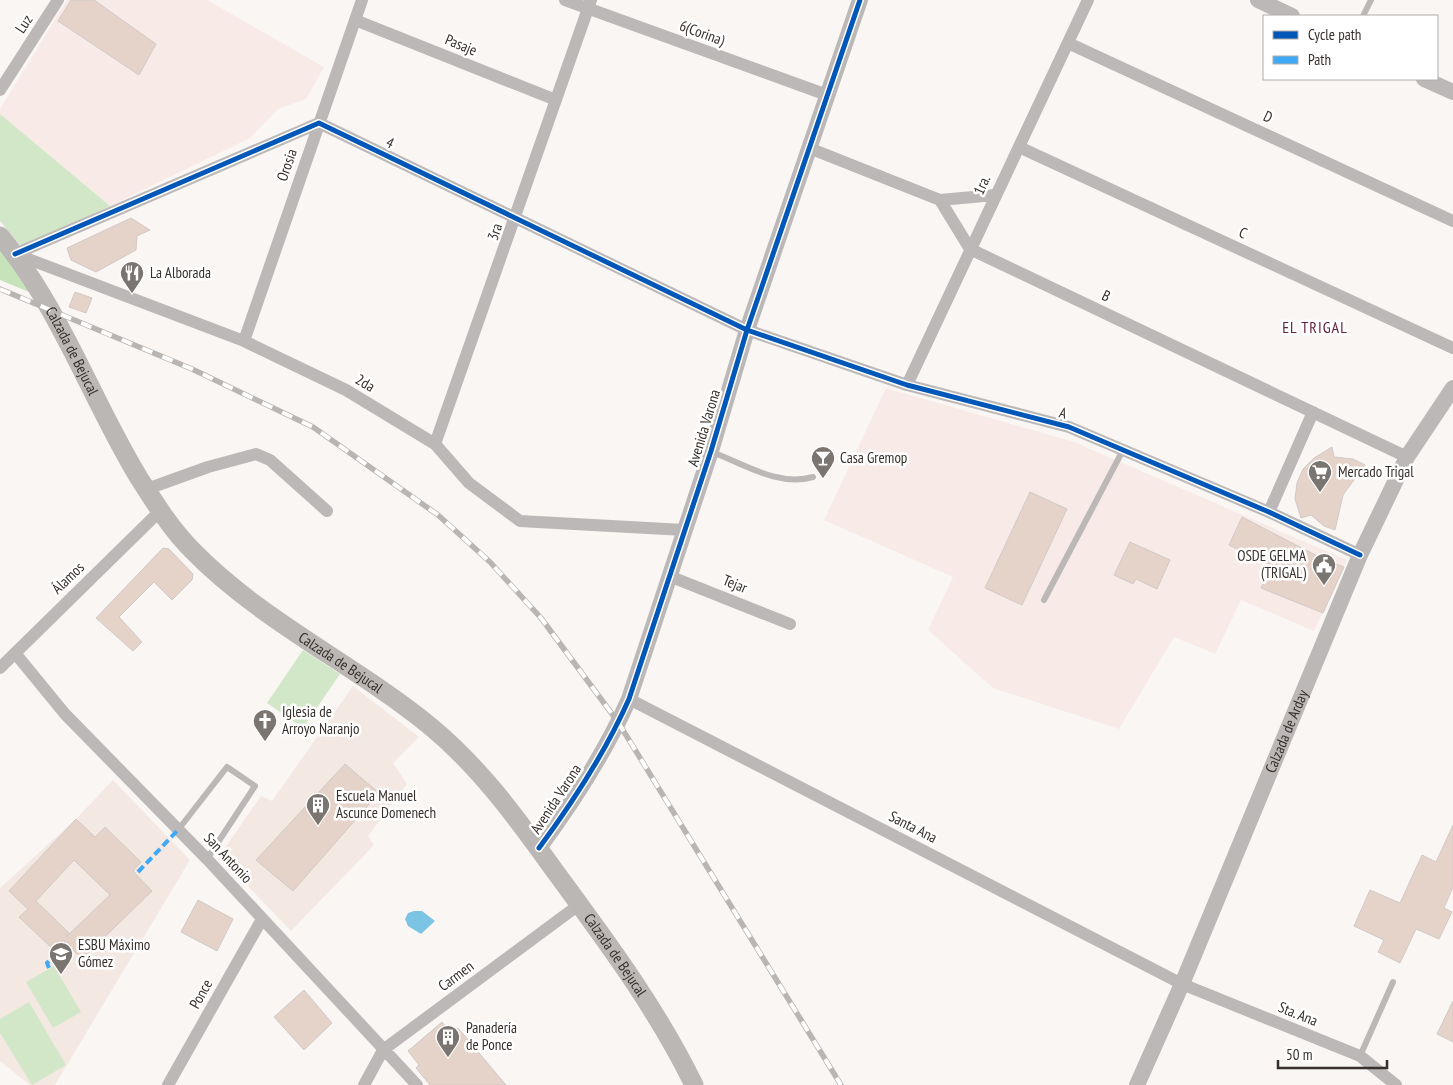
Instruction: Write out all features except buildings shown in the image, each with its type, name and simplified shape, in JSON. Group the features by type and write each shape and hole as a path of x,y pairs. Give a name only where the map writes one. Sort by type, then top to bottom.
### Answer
{"main road":[{"name":"Calzada de Bejucal","path":"0,236 36,282 118,443 160,511 190,549 218,575 266,612 428,724 464,756 539,848 624,964 663,1025 691,1084"}],"street":[{"name":"Luz","path":"0,90 58,0"},
{"name":"Orosia","path":"244,341 362,0"},
{"name":"6(Corina)","path":"565,0 589,4 827,95"},
{"name":"Avenida Varona","path":"539,848 560,820 618,722 629,699 711,451 747,330 860,0"},
{"name":"1ra.","path":"907,384 1088,0"},
{"path":"1258,0 1290,15"},
{"name":"3ra","path":"435,444 589,4"},
{"name":"Pasaje","path":"355,20 556,100"},
{"name":"D","path":"1068,43 1453,221"},
{"path":"1426,80 1453,92"},
{"path":"15,254 319,123"},
{"name":"4","path":"319,123 747,330"},
{"name":"C","path":"1018,147 1453,348"},
{"path":"809,148 940,200 995,195"},
{"path":"940,200 970,249"},
{"name":"B","path":"970,249 1407,456"},
{"name":"2da","path":"15,254 244,341 346,390 435,444 469,484 520,521 684,530"},
{"name":"A","path":"747,330 907,384 1069,427 1269,512 1360,555"},
{"name":"Calzada de Arday","path":"1137,1085 1182,984 1360,555 1407,456 1453,388"},
{"path":"1269,512 1313,412"},
{"path":"146,489 208,467 256,454 270,460 327,510"},
{"name":"Álamos","path":"0,668 160,511"},
{"name":"Tejar","path":"669,576 790,624"},
{"name":"San Antonio","path":"15,653 65,714 207,859 417,1085"},
{"name":"Santa Ana","path":"629,699 1182,984"},
{"name":"Carmen","path":"364,1085 383,1050 580,904"},
{"name":"Ponce","path":"168,1085 262,919"},
{"name":"Sta. Ana","path":"1182,984 1360,1056 1396,1085"}],"lane":[{"path":"1364,15 1371,0"},
{"path":"1044,600 1123,450"},
{"path":"711,451 784,480 800,481 813,477"},
{"path":"178,830 227,767 255,786 207,859"},
{"path":"1360,1056 1392,982"}],"shaded area":[{"path":"67,0 207,0 324,67 306,99 278,109 250,138 110,206 0,114 0,109"},
{"path":"886,388 1074,442 1347,560 1314,631 1241,600 1215,654 1174,637 1119,729 993,688 928,630 953,577 824,520"},
{"path":"353,686 419,737 393,763 407,784 368,836 374,845 291,931 219,856 261,796 272,801"},
{"name":"ESBU Máximo Gómez","path":"113,780 190,860 55,1085 30,1085 0,1061 0,888 76,819"}],"green space":[{"path":"0,114 110,206 22,247 0,221"},
{"path":"0,247 29,292 0,280"},
{"path":"303,650 340,674 303,728 267,703"},
{"path":"54,966 81,1012 53,1028 26,982"},
{"path":"29,1002 66,1065 32,1085 0,1033 0,1019"}],"water":[{"path":"422,911 435,921 421,934 408,926 405,919 408,913"}],"railway":[{"path":"0,289 192,369 313,427 438,515 490,562 541,618 618,722 841,1085"}],"marked path":[{"path":"138,872 178,830"},
{"path":"49,968 47,963 67,944"}],"cycle path":[{"path":"539,848 588,776 610,738 629,699 711,451 747,330 860,0"},
{"path":"15,254 319,123 747,330 907,385 1069,427 1269,512 1360,555"}],"place":[{"name":"La Alborada","path":"132,294"},
{"name":"Casa Gremop","path":"823,479"},
{"name":"Mercado Trigal","path":"1320,493"},
{"name":"OSDE GELMA (TRIGAL)","path":"1324,586"},
{"name":"Iglesia de Arroyo Naranjo","path":"265,742"},
{"name":"Escuela Manuel Ascunce Domenech","path":"318,826"},
{"name":"ESBU Máximo Gómez","path":"61,975"},
{"name":"Panadería de Ponce","path":"448,1058"}],"district":[{"name":"EL TRIGAL","path":"1315,327"}]}
